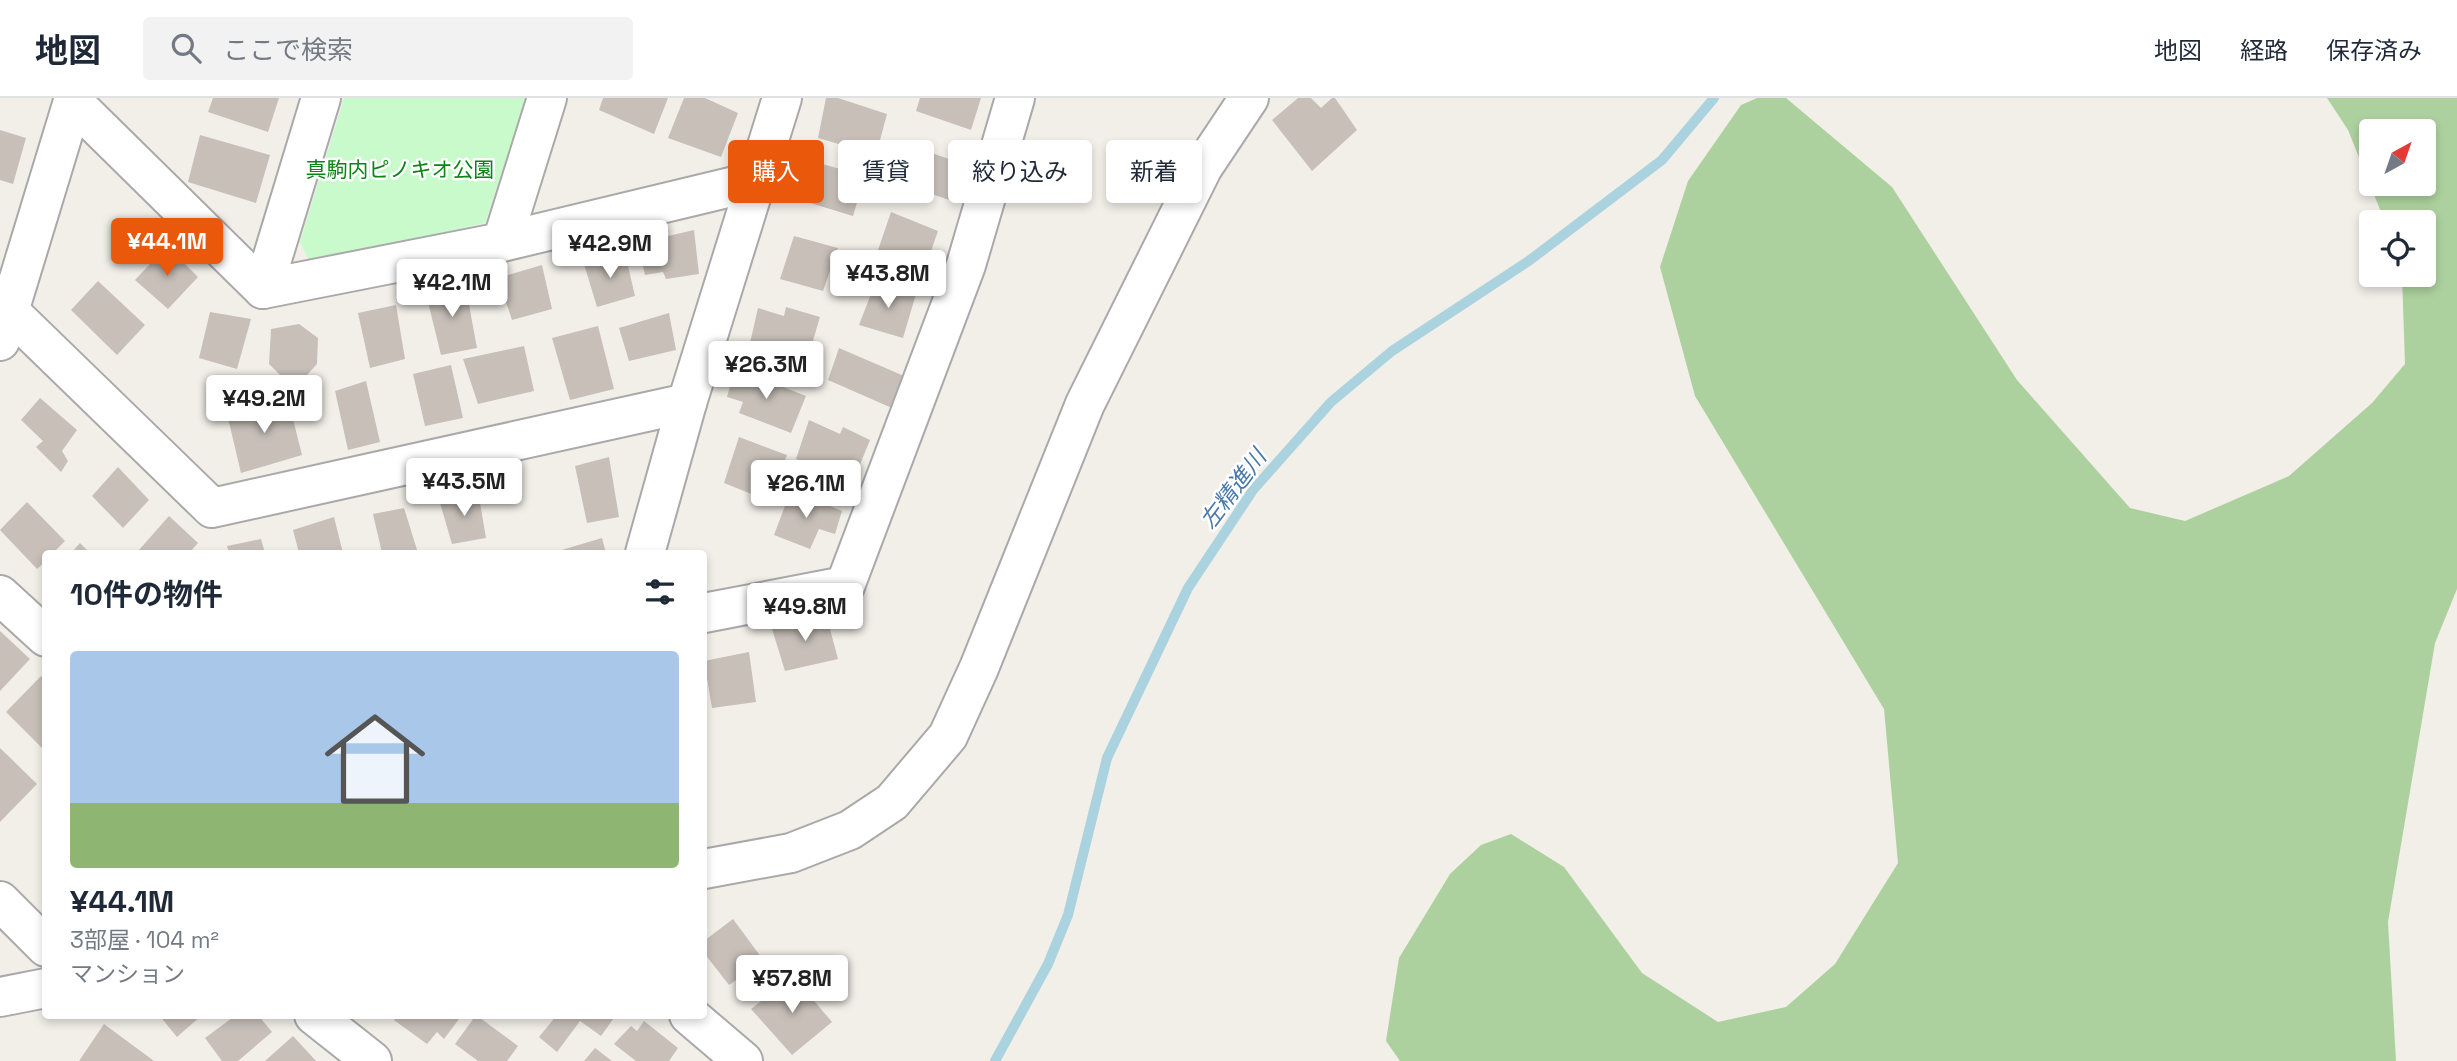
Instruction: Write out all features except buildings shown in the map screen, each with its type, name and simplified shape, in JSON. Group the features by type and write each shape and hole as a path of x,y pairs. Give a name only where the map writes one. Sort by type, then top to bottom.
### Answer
{"street":[{"path":"263,289 321,98"},
{"path":"502,242 547,98"},
{"path":"769,140 782,98"},
{"path":"707,612 845,586 966,265 1015,98"},
{"path":"707,868 791,853 850,830 892,802 948,736 979,668 1084,404 1203,167 1249,98"},
{"path":"263,289 73,100 5,327 212,508 687,404"},
{"path":"263,289 502,242 728,188"},
{"path":"646,550 687,404 749,203"},
{"path":"0,595 42,633"},
{"path":"0,901 42,943"},
{"path":"0,997 42,989"},
{"path":"319,1019 372,1061"},
{"path":"694,1019 743,1061"}],"green space":[{"name":"真駒内ピノキオ公園","path":"344,98 526,98 485,223 310,263 300,242"},
{"path":"1757,98 1786,98 1892,187 2017,380 2130,508 2185,521 2289,476 2372,403 2405,364 2402,287 2436,287 2436,210 2380,210 2375,196 2436,196 2436,119 2359,119 2359,157 2348,130 2327,98 2457,98 2457,589 2435,643 2388,922 2396,1061 1400,1061 1386,1041 1399,958 1450,874 1481,845 1511,834 1564,867 1642,973 1718,1022 1786,1007 1835,964 1898,863 1884,709 1695,396 1660,267 1688,181 1741,105"}],"waterway":[{"name":"左精進川","path":"995,1061 1048,964 1068,915 1107,758 1188,588 1253,490 1331,402 1392,351 1530,260 1662,160 1714,98"}]}
